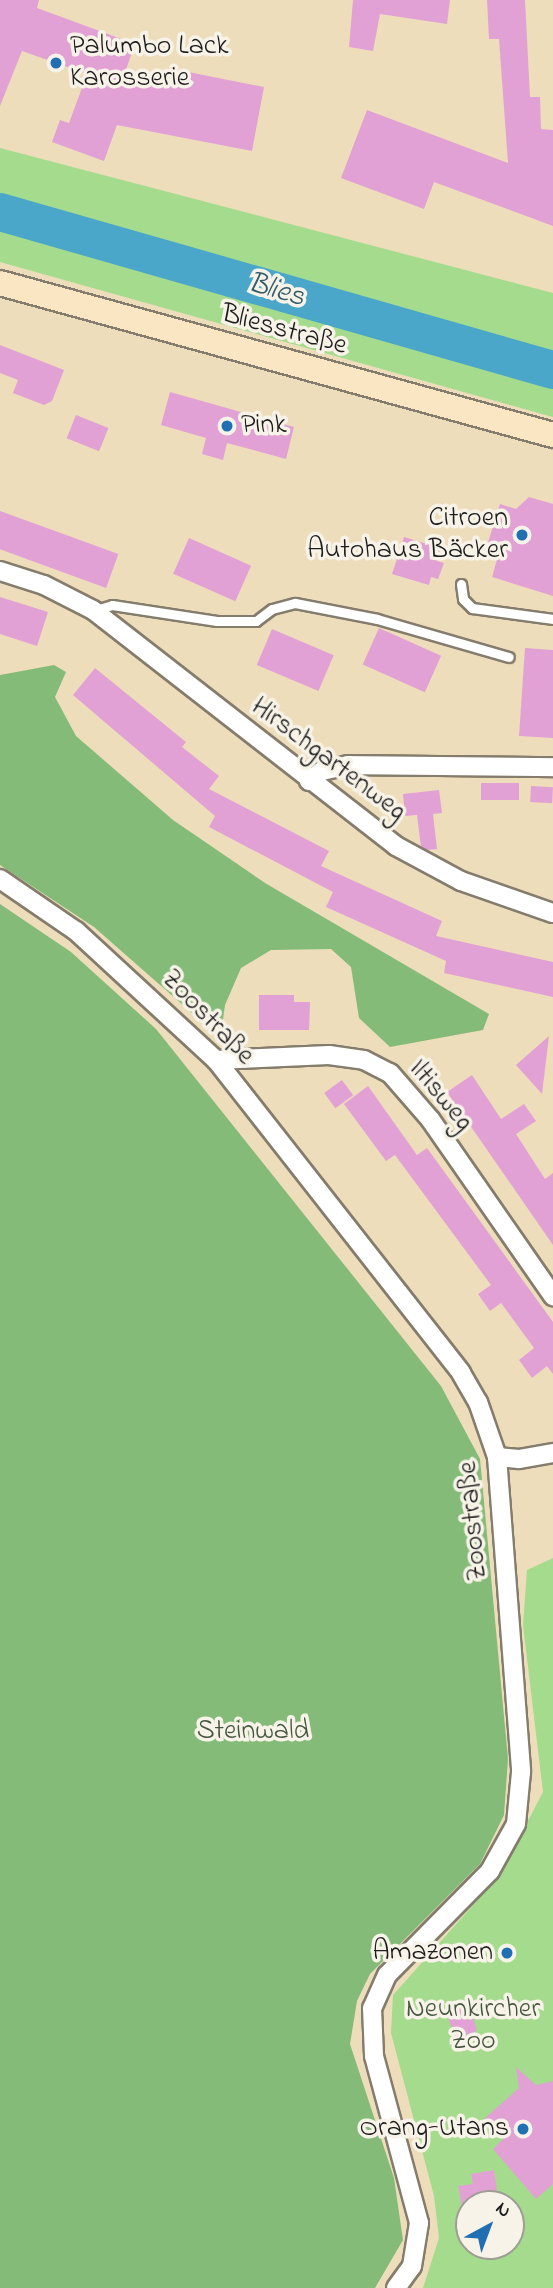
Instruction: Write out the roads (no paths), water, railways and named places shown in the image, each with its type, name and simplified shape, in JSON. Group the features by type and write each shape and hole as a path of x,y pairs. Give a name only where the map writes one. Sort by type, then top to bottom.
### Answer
{"main road":[{"name":"Bliesstraße","path":"0,283 553,436"}],"street":[{"name":"Hirschgartenweg","path":"0,570 44,585 93,610 309,781 396,846 461,881 553,913"},
{"path":"309,781 322,771 348,765 553,767"},
{"name":"Zoostraße","path":"0,879 76,931 216,1060 461,1373 483,1414 497,1457 522,1772 516,1824 490,1871 387,1975 372,2008 374,2056 419,2223 412,2266 396,2288"},
{"name":"Iltisweg","path":"216,1060 329,1055 364,1060 390,1073 430,1119 553,1296"},
{"path":"497,1457 519,1459 553,1453"}],"lane":[{"path":"461,584 463,599 471,608 553,619"},
{"path":"93,610 112,605 217,621 256,621 272,609 295,603 376,619 509,657"}],"waterway":[{"name":"Blies","path":"0,212 553,370"}],"place":[{"name":"Palumbo Lack Karosserie","path":"56,63"},
{"name":"Pink","path":"227,426"},
{"name":"Citroen Autohaus Bäcker","path":"522,535"},
{"name":"Amazonen","path":"507,1953"},
{"name":"Orang-Utans","path":"523,2129"}],"park label":[{"name":"Steinwald","path":"253,1732"},
{"name":"Neunkircher Zoo","path":"473,2026"}]}
